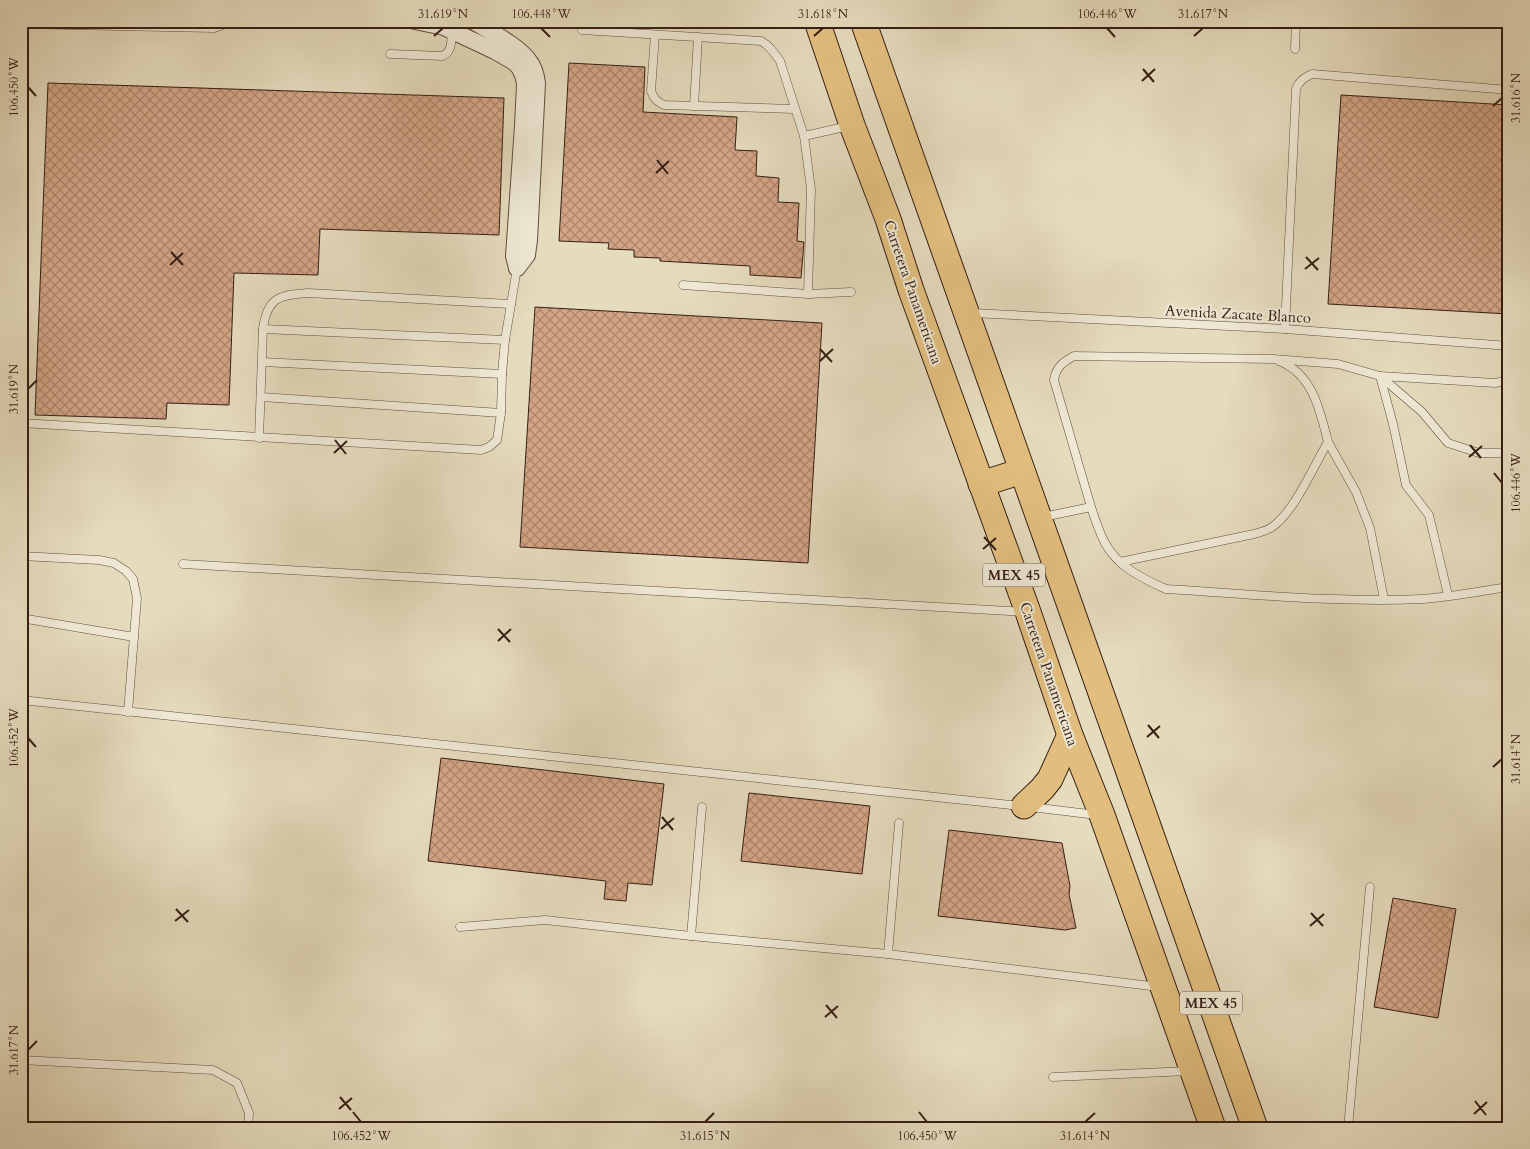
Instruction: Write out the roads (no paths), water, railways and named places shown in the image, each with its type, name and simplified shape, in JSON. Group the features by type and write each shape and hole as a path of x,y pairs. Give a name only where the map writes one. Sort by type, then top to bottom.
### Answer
{"main road":[{"name":"Carretera Panamericana","path":"817,21 852,125 888,220 911,290 1028,612 1070,735 1102,815 1213,1128"},
{"name":"MEX 45","path":"863,21 1038,518 1258,1127"},
{"path":"981,484 1022,472"},
{"path":"1024,806 1050,779 1070,735"}],"street":[{"path":"416,21 434,22 452,30 514,62 523,75 525,84 523,126 514,256 518,268"},
{"path":"474,21 502,39 529,60 535,71 537,84 529,240 527,255 518,268"}],"lane":[{"path":"21,24 214,28 227,21"},
{"path":"967,21 1002,23 1006,21"},
{"path":"1295,49 1296,21"},
{"path":"390,54 445,55 450,51 452,30"},
{"path":"582,30 761,41 768,46 780,62 804,136 811,189 808,294"},
{"path":"655,35 652,91 653,97 658,102 664,105 794,109"},
{"path":"694,106 698,37"},
{"path":"1285,329 1296,89 1298,83 1303,78 1312,74 1509,90"},
{"path":"804,136 852,125"},
{"path":"21,424 481,450 489,447 497,440 501,413 505,340 518,268"},
{"path":"683,285 808,294 851,292"},
{"path":"259,438 264,316 268,308 276,300 286,295 308,293 511,304"},
{"name":"Avenida Zacate Blanco","path":"966,313 1285,329 1509,346"},
{"path":"263,329 505,340"},
{"path":"1509,380 1495,383 1380,376 1338,364 1273,358 1074,356 1062,363 1055,373 1054,380 1091,507 1105,544 1120,562 1144,579 1166,589 1336,599 1423,598 1509,587"},
{"path":"1273,358 1288,364 1303,378 1316,398 1328,442 1356,492 1370,528 1384,599"},
{"path":"262,362 502,374"},
{"path":"1380,376 1422,412 1448,443 1479,453 1509,453"},
{"path":"1380,376 1406,484 1429,515 1448,595"},
{"path":"261,397 501,413"},
{"path":"1120,562 1254,534 1270,528 1281,520 1291,508 1328,442"},
{"path":"1038,518 1091,507"},
{"path":"21,556 99,560 114,563 126,571 133,579 137,598 128,712"},
{"path":"184,564 1028,612"},
{"path":"21,618 134,637"},
{"path":"21,700 1102,815"},
{"path":"691,936 702,806"},
{"path":"888,954 899,823"},
{"path":"1348,1128 1370,887"},
{"path":"460,927 545,920 691,936 888,954 1164,988"},
{"path":"21,1060 213,1070 237,1082 249,1113 248,1128"},
{"path":"1053,1077 1193,1070"}]}
